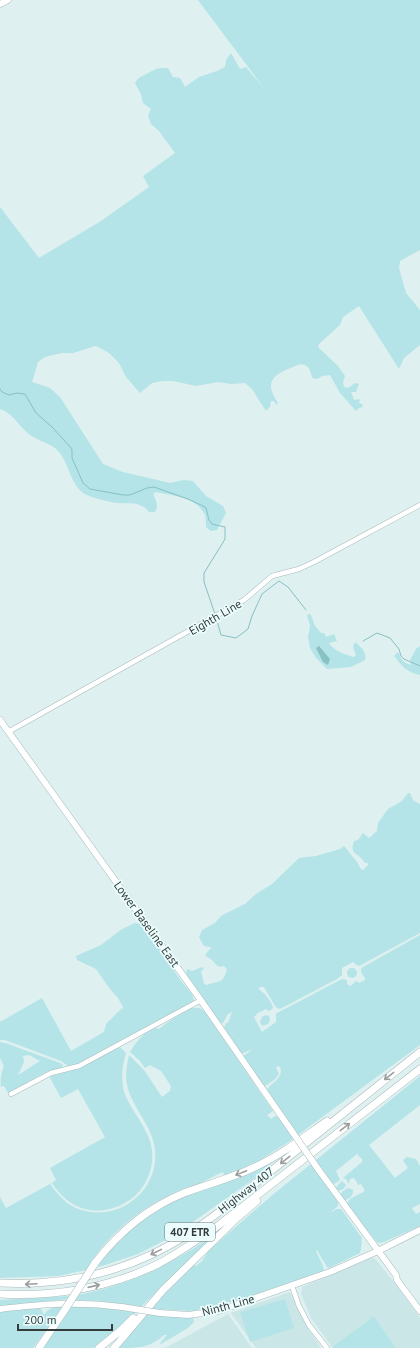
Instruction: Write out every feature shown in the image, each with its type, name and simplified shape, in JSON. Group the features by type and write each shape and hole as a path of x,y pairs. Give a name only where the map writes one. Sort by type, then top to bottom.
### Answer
{"highway":[{"name":"Highway 407","path":"0,1283 46,1283 91,1276 115,1269 155,1252 182,1238 207,1221 420,1052"},
{"name":"Highway 407","path":"0,1294 35,1294 92,1287 129,1276 158,1264 215,1228 420,1069"},
{"path":"39,1348 95,1263 111,1243 134,1221 183,1193 241,1173 256,1166 284,1150 337,1114 348,1109"},
{"path":"114,1348 163,1290 237,1218 314,1151"},
{"path":"99,1348 120,1331 163,1290"}],"main road":[{"path":"0,4 8,0"},
{"name":"Lower Baseline East","path":"0,720 201,1000 318,1169 366,1236 370,1239 376,1252 396,1275 397,1280 420,1312"},
{"name":"Ninth Line","path":"0,1309 65,1303 91,1303 160,1313 188,1315 218,1311 330,1272 376,1252 420,1230"}],"street":[{"name":"Eighth Line","path":"8,732 218,616 251,596 272,576 299,569 314,562 420,505"},
{"path":"11,1094 51,1073 79,1066 201,1000"},
{"path":"292,1286 299,1306 309,1325 327,1348"}],"shaded area":[{"path":"198,0 420,0 420,250 400,261 399,268 406,293 420,310 420,345 404,358 399,369 359,306 343,317 340,325 319,344 318,347 338,366 345,376 343,382 344,387 348,388 355,383 359,384 356,392 351,392 354,400 359,399 359,403 362,404 363,407 356,411 340,393 330,375 322,376 317,379 312,378 308,367 302,364 275,376 272,380 271,390 278,403 276,405 274,401 271,401 270,407 266,411 252,389 245,383 231,384 218,382 196,386 173,381 163,381 152,383 140,393 126,377 119,363 109,353 96,346 73,353 61,353 45,357 38,362 32,382 50,388 60,397 103,464 123,472 170,483 184,480 193,481 206,496 223,506 226,513 217,530 211,531 206,527 205,515 201,509 196,504 184,498 156,492 153,494 157,503 157,508 155,512 149,512 144,507 139,505 105,501 90,497 83,493 76,485 59,452 52,446 28,433 10,414 0,409 0,207 39,258 101,221 149,187 143,176 175,153 159,131 151,124 148,116 151,109 143,103 141,94 135,83 139,78 156,69 168,68 173,77 180,78 185,87 199,77 225,67 226,60 231,53 240,69 246,67 266,91"},
{"path":"310,614 315,626 321,633 324,633 326,637 334,634 337,641 329,643 334,648 343,654 354,657 356,655 353,647 355,642 364,652 365,660 351,667 327,669 316,658 310,648 308,637 310,626 307,615"},
{"path":"319,646 330,659 328,665 323,662 316,648"},
{"path":"420,646 420,675 415,674 402,666 394,656 399,653 403,661 411,665 410,660 416,649"},
{"path":"408,793 410,793 413,800 420,804 420,933 361,965 358,966 353,962 342,968 342,975 337,979 280,1009 275,1006 264,987 259,987 259,989 266,995 273,1008 269,1011 266,1009 254,1017 262,1032 276,1022 276,1014 279,1012 342,979 347,980 347,984 350,986 356,981 359,983 365,980 361,972 363,967 420,935 420,1045 298,1135 268,1091 268,1088 280,1076 280,1067 278,1066 276,1068 279,1074 274,1080 263,1086 242,1057 253,1049 241,1054 225,1031 224,1028 226,1023 228,1023 232,1012 228,1014 221,1024 186,975 187,969 192,971 202,967 204,969 201,971 204,984 207,985 222,980 227,969 224,966 217,966 205,955 211,948 204,946 199,937 202,930 215,923 221,916 245,904 256,894 272,884 299,858 316,856 340,849 344,846 363,870 369,864 364,862 354,852 354,841 358,840 363,833 369,838 377,831 378,823 388,809 402,801"},
{"path":"135,923 141,924 149,933 181,981 192,994 194,1000 193,1002 76,1066 68,1066 61,1061 5,1040 0,1040 0,1022 42,998 71,1051 104,1032 106,1024 122,1008 124,1009 118,998 96,969 77,960 76,956 101,945 122,929"},
{"path":"350,968 354,968 357,973 354,978 350,978 347,975 347,971"},
{"path":"191,1008 200,1008 205,1012 273,1111 267,1115 271,1119 275,1116 279,1117 293,1139 252,1165 224,1176 223,1172 220,1173 201,1183 165,1197 139,1213 115,1233 95,1256 86,1270 58,1276 0,1278 0,1197 6,1208 50,1184 63,1199 78,1209 91,1212 104,1212 115,1210 126,1205 136,1198 147,1186 151,1178 155,1162 154,1145 149,1130 132,1099 127,1085 126,1074 129,1055 144,1070 162,1097 170,1091 171,1086 161,1071 150,1065 145,1068 130,1052 144,1034 156,1028 159,1029 184,1011"},
{"path":"266,1015 269,1016 270,1020 268,1024 262,1026 260,1022 262,1017"},
{"path":"0,1042 63,1065 62,1069 47,1074 46,1072 8,1093 4,1086 1,1087 1,1076 4,1066 0,1058","holes":["29,1055 40,1061 18,1075 24,1062 23,1056"]},
{"path":"118,1047 126,1053 122,1072 124,1092 144,1127 150,1141 152,1150 151,1168 144,1185 131,1199 115,1208 97,1211 85,1209 70,1202 58,1192 52,1183 56,1180 50,1168 105,1137 78,1089 61,1098 50,1078 51,1076 77,1069"},
{"path":"420,1076 420,1105 369,1145 395,1178 408,1168 403,1160 407,1157 416,1159 420,1166 420,1204 412,1208 416,1214 420,1212 420,1226 384,1242 378,1243 346,1204 350,1199 365,1191 361,1184 358,1185 355,1179 350,1179 349,1184 346,1179 343,1178 362,1162 362,1159 357,1154 336,1171 340,1180 334,1184 316,1160"},
{"path":"273,1160 274,1161 251,1181 173,1236 138,1254 99,1267 98,1264 119,1240 137,1224 152,1214 184,1197"},
{"path":"311,1164 338,1202 338,1206 330,1213 337,1209 341,1209 362,1238 360,1253 329,1268 317,1250 316,1251 324,1271 239,1300 193,1311 152,1309 161,1297 194,1264 196,1266 202,1261 208,1251"},
{"path":"342,1181 346,1185 344,1189 337,1190 336,1187"},
{"path":"348,1188 353,1190 353,1192 351,1197 344,1201 340,1195"},
{"path":"213,1235 214,1236 141,1307 97,1301 75,1300 78,1295 132,1280 165,1265 182,1256"},
{"path":"370,1258 377,1261 420,1318 420,1348 396,1348 374,1316 332,1347 311,1318 301,1294 302,1287"},
{"path":"290,1292 308,1328 321,1348 256,1348 231,1313"},
{"path":"70,1296 68,1299 0,1306 0,1300"},
{"path":"285,1299 294,1328 250,1342 240,1312"},
{"path":"64,1306 33,1348 0,1348 0,1312 38,1308 41,1309 44,1315 50,1309"},
{"path":"72,1306 100,1307 136,1312 93,1348 42,1348"},
{"path":"147,1314 193,1318 194,1322 188,1328 161,1344 160,1343 167,1335 164,1335 149,1345 132,1348 118,1348"},
{"path":"228,1314 252,1348 165,1348"},
{"path":"374,1316 396,1348 332,1347"}],"waterway":[{"path":"0,389 2,392 9,395 17,393 25,394 36,413 52,427 72,449 72,458 83,483 90,489 130,495 147,488 154,487 203,506 206,508 209,520 212,524 225,527 225,539 204,573 204,582 215,614"},
{"path":"216,617 221,635 236,638 248,629 262,594 279,581 288,587 306,610"},
{"path":"363,641 377,633 390,638 399,649 401,656 404,659 420,666"}]}
